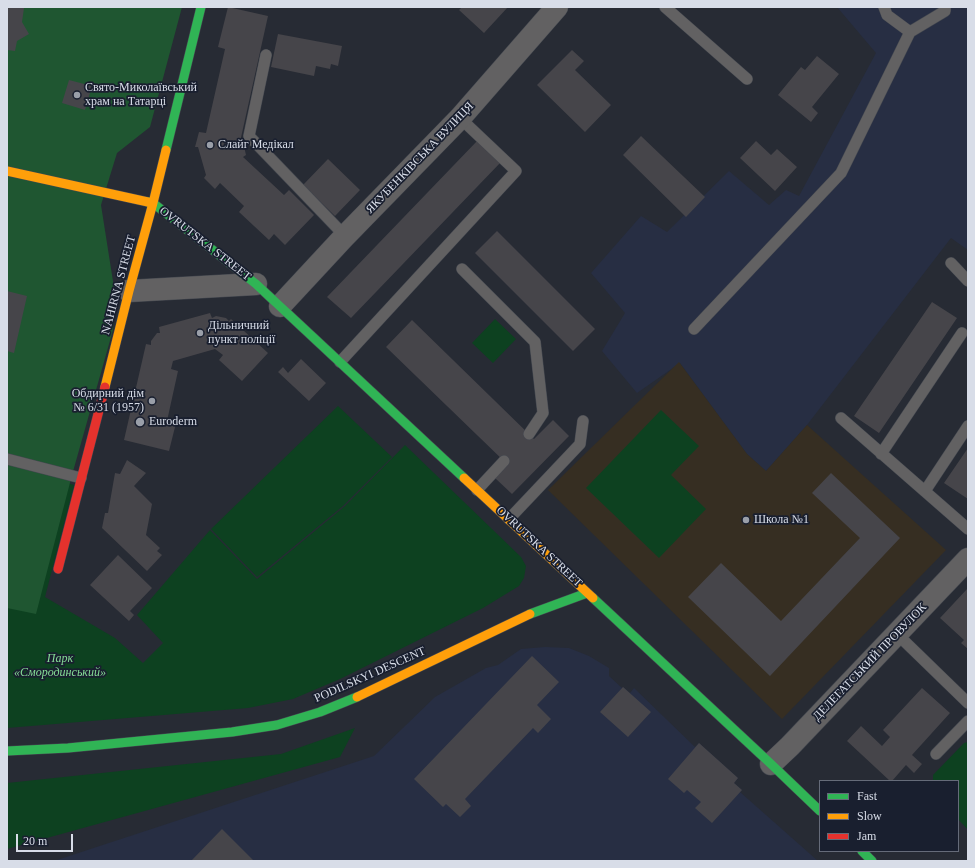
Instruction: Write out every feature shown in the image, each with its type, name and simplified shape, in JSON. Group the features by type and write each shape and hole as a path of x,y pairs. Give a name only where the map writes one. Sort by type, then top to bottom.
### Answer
{"street":[{"name":"NAHIRNA STREET","path":"58,570 129,291 154,203 201,7"},
{"name":"ЯКУБЕНКІВСЬКА ВУЛИЦЯ","path":"280,306 345,236 460,118 557,7"},
{"path":"7,171 154,203"},
{"name":"OVRUTSKA STREET","path":"154,203 256,284 819,810"},
{"name":"OVRUTSKA STREET","path":"129,291 256,284"},
{"name":"ДЕЛЕГАТСЬКИЙ ПРОВУЛОК","path":"771,764 790,746 968,559"},
{"name":"PODILSKYI DESCENT","path":"7,751 68,748 232,732 277,725 320,712 362,695 531,614 587,593"},
{"path":"863,852 872,861"}],"lane":[{"path":"665,7 747,79"},
{"path":"884,7 887,15 910,32"},
{"path":"694,329 841,173 910,32 945,11 945,7"},
{"path":"266,56 249,136 345,236"},
{"path":"340,362 516,171 460,118"},
{"path":"951,263 968,280"},
{"path":"462,269 535,342 543,413 529,434"},
{"path":"881,454 962,333"},
{"path":"841,418 968,529"},
{"path":"508,519 580,444 583,421"},
{"path":"924,491 968,426"},
{"path":"7,459 81,478"},
{"path":"477,490 504,461"},
{"path":"897,634 968,703"},
{"path":"936,754 968,721"}],"shaded area":[{"path":"837,7 968,7 968,250 951,238 807,425 766,471 747,454 680,363 637,393 602,351 625,313 591,273 641,216 667,232 729,171 769,205 786,190 799,196 876,53"},
{"name":"Школа №1","path":"679,362 747,454 766,471 807,425 946,550 782,719 548,490"},
{"path":"545,647 569,648 589,656 609,668 609,676 622,688 623,687 630,693 634,688 695,747 699,743 738,778 734,783 742,790 740,792 818,861 54,861 374,756 435,697 486,668 498,665 521,649"}],"green space":[{"path":"7,7 182,7 150,127 117,153 101,205 115,294 113,330 72,475 36,614 7,608"},
{"path":"495,319 516,339 493,363 472,343"},
{"path":"338,406 392,457 343,506 257,577 211,529"},
{"path":"661,410 699,446 671,475 706,509 659,558 586,488"},
{"name":"Парк «Смородинський»","path":"405,445 521,557 526,566 524,578 519,586 483,608 340,679 293,699 248,708 7,728 7,466 74,485 45,597 115,638 143,663 163,643 137,615 210,530 257,579 345,506"},
{"path":"355,728 340,757 7,849 7,783 281,754"},
{"path":"968,742 968,830 959,820 959,780 933,780 933,775 964,743"}],"building":[{"path":"7,7 24,8 22,22 29,34 17,41 15,51 7,50"},
{"path":"228,7 268,16 240,142 243,142 246,155 243,157 284,195 289,190 314,215 285,245 274,234 269,240 239,212 244,206 220,183 215,189 204,178 206,175 198,147 195,147 199,132 206,133 225,49 218,47"},
{"path":"462,7 508,7 484,33 459,10"},
{"path":"278,34 342,46 338,66 331,64 330,69 316,66 314,76 271,67"},
{"path":"572,50 584,61 575,70 611,105 585,132 537,85"},
{"path":"817,56 839,74 812,107 818,113 811,122 778,95 801,67 805,70"},
{"name":"Свято-Миколаївський храм на Татарці","path":"69,80 92,86 85,110 62,103"},
{"path":"641,136 705,197 686,217 623,155"},
{"path":"478,140 501,162 351,318 327,297"},
{"path":"756,141 771,155 777,149 797,167 775,191 740,158"},
{"path":"328,159 360,190 335,216 303,185"},
{"path":"497,231 595,329 573,351 475,253"},
{"path":"7,291 27,296 14,353 7,351"},
{"path":"932,302 957,318 879,433 854,416"},
{"name":"Обдирний дім № 6/31 (1957)","path":"210,313 212,318 216,316 226,318 229,321 231,319 268,353 242,381 219,360 223,355 215,349 173,361 171,369 178,371 167,421 176,423 169,451 124,440 146,344 151,345 151,341 157,333 160,333 159,327"},
{"path":"412,320 534,439 553,420 569,436 512,494 495,478 508,465 386,347"},
{"path":"301,359 326,383 309,401 278,372 283,367 288,373"},
{"path":"968,448 968,499 944,483"},
{"path":"127,460 146,473 134,486 152,504 146,535 160,548 157,551 162,555 147,571 102,528 105,513 108,513 115,473 120,474"},
{"path":"831,473 900,538 770,676 688,597 721,563 781,621 860,538 812,493"},
{"path":"118,555 152,588 130,611 134,615 129,621 90,585"},
{"path":"968,588 968,649 961,643 964,640 940,618"},
{"path":"532,656 559,682 537,705 551,719 538,733 533,728 465,799 471,806 460,817 446,804 443,807 414,779"},
{"path":"623,687 651,712 628,737 600,712"},
{"path":"922,688 950,713 912,755 922,764 914,773 906,765 893,780 889,780 847,741 861,726 882,746 890,737 883,730"},
{"path":"699,743 738,778 734,783 742,790 712,823 695,808 701,802 687,790 684,793 668,779"},
{"path":"222,829 254,861 191,861"}],"traffic: fast":[{"path":"166,150 201,7"},
{"path":"148,202 153,203 256,284 464,478"},
{"path":"530,614 587,593"},
{"path":"593,598 819,810"},
{"path":"7,751 68,748 232,732 277,725 320,712 357,697"},
{"path":"863,852 872,861"}],"traffic: slow":[{"path":"105,387 166,150"},
{"path":"7,171 148,202"},
{"path":"464,478 593,598"},
{"path":"357,697 530,614"}],"traffic: jam":[{"path":"58,569 105,387"}],"place":[{"name":"Свято-Миколаївський храм на Татарці","path":"77,95"},
{"name":"Слайг Медікал","path":"210,145"},
{"name":"Дільничний пункт поліції","path":"200,333"},
{"name":"Обдирний дім № 6/31 (1957)","path":"152,401"},
{"name":"Euroderm","path":"140,422"},
{"name":"Школа №1","path":"746,520"}]}
